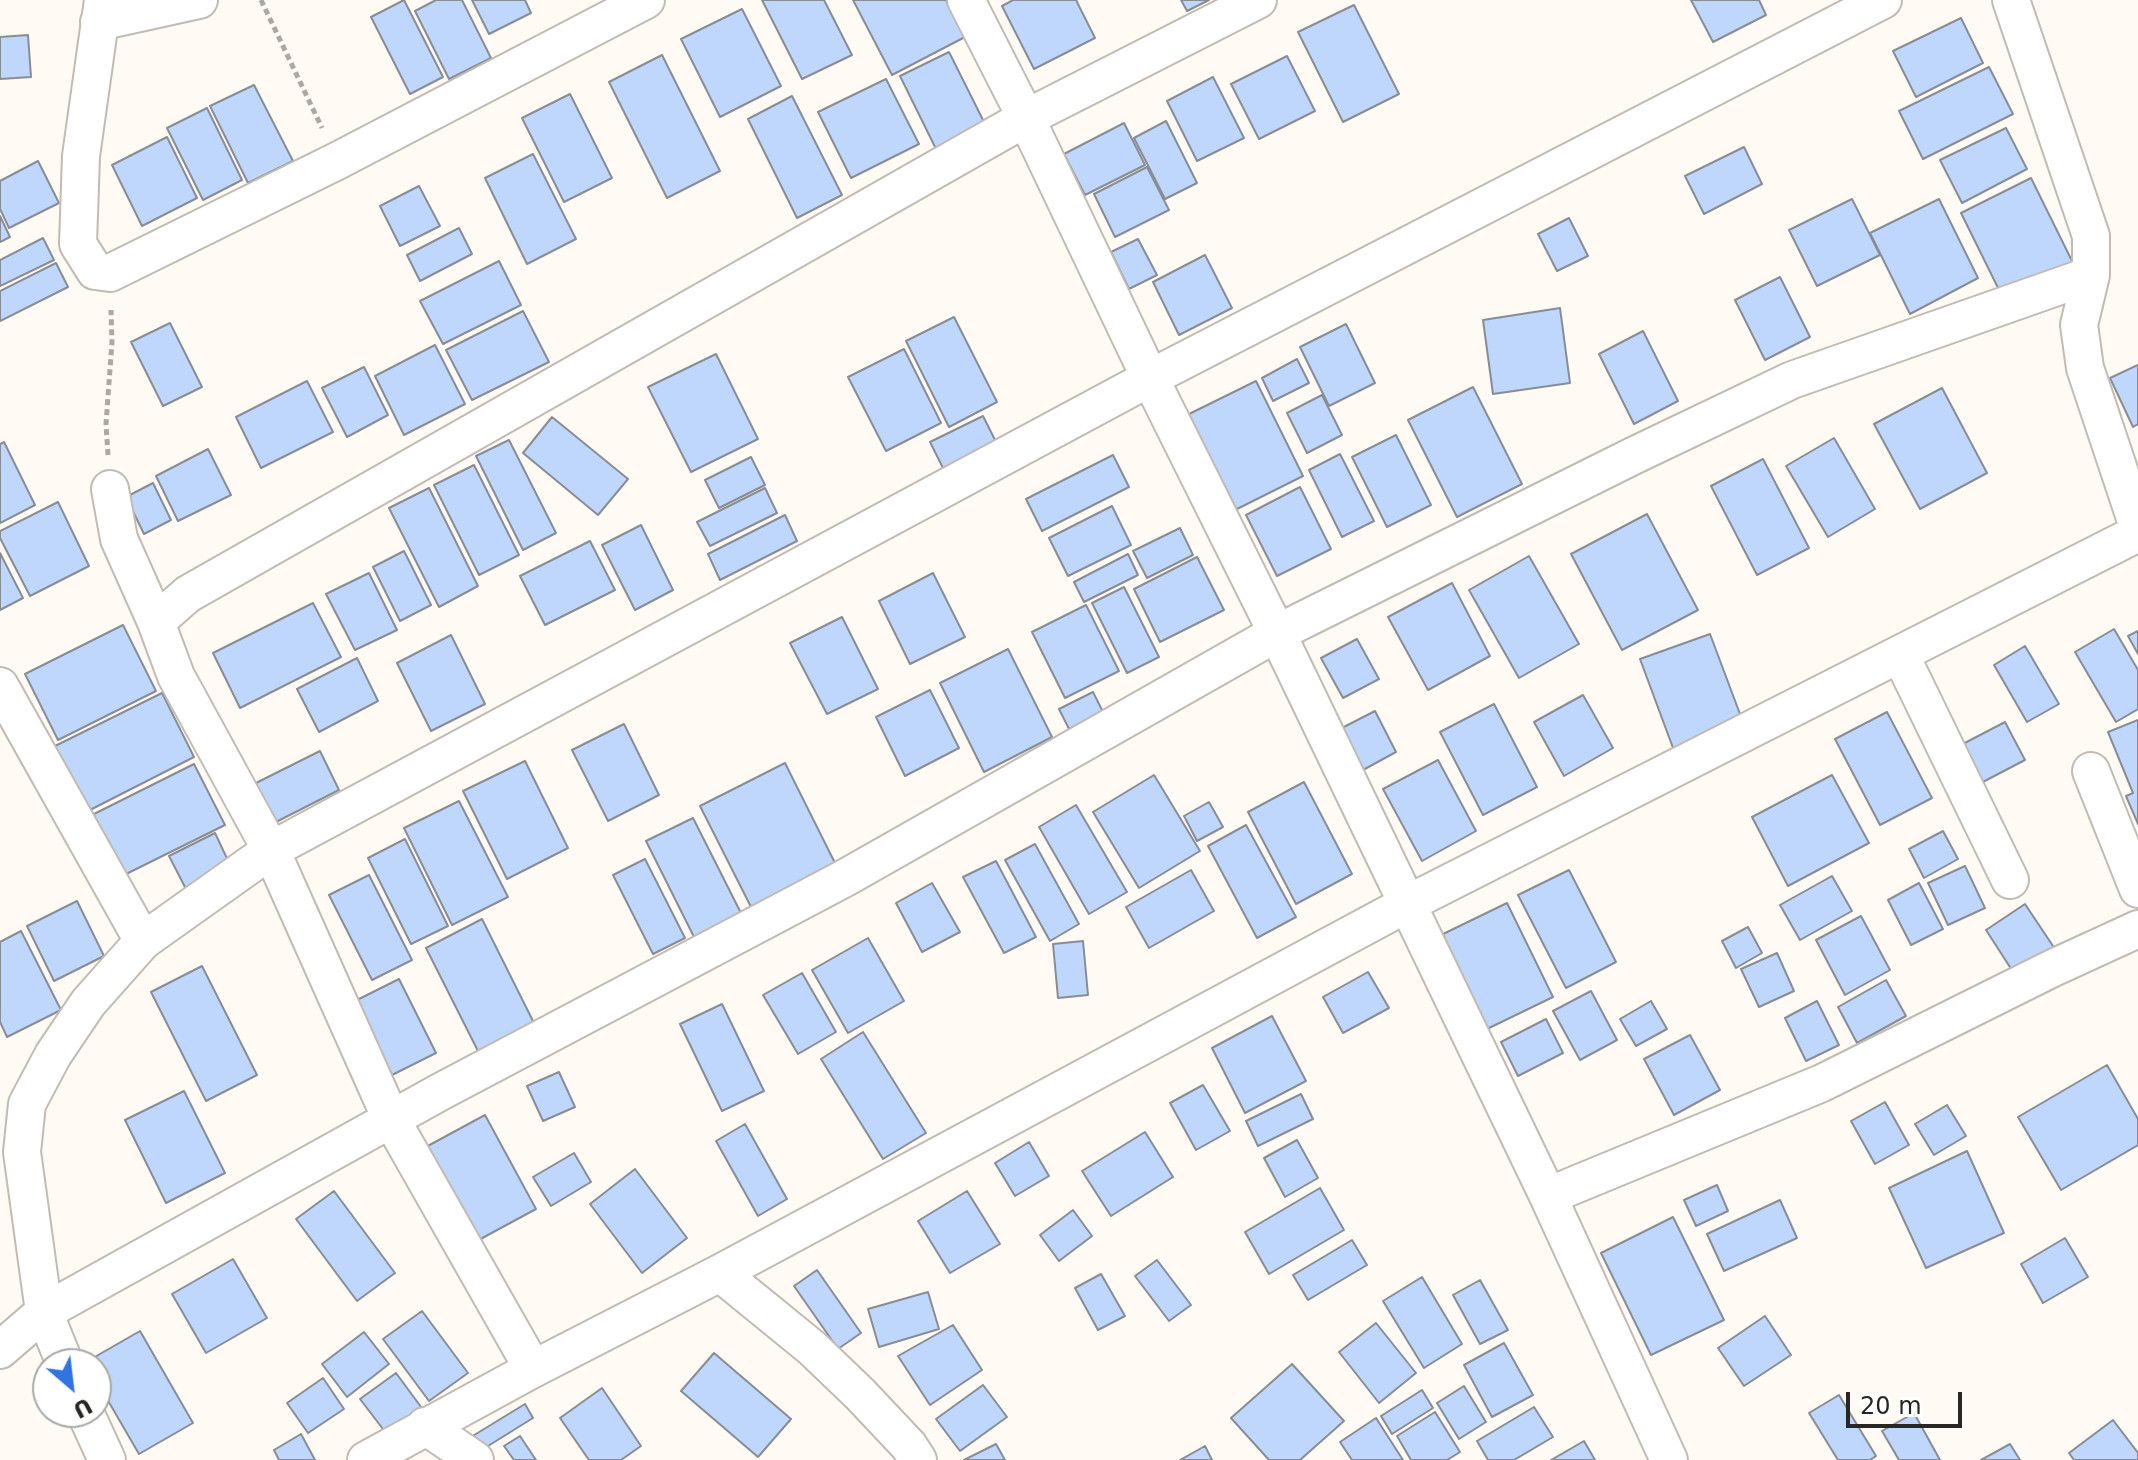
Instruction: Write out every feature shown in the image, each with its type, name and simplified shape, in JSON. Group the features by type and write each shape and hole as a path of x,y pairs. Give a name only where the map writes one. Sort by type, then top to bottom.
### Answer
{"street":[{"path":"199,0 101,11 81,156 78,244 95,271 110,273 337,161 646,0"},
{"path":"966,0 1277,633 1548,1196 1669,1460"},
{"path":"156,622 188,594 1026,118 1258,0"},
{"path":"59,1348 44,1312 22,1152 27,1104 53,1055 88,1003 143,941 271,850 1150,378 1883,0"},
{"path":"366,1460 1407,904 2138,530 2085,368 2079,325 2091,275 2091,236 2011,0"},
{"path":"0,1350 44,1312 391,1119 845,878 1277,633 1792,380 2091,275"},
{"path":"110,489 119,539 176,676 271,850 391,1119 533,1369"},
{"path":"1900,654 2010,880"},
{"path":"0,686 143,941"},
{"path":"2091,771 2138,889"},
{"path":"1548,1196 1822,1083 2138,929"},
{"path":"720,1273 812,1348 860,1394 909,1446 918,1460"},
{"path":"425,1426 475,1460"},
{"path":"92,1428 107,1460"}],"path":[{"path":"261,0 337,161"},
{"path":"110,273 112,342 106,424 110,489"}],"building":[{"path":"404,0 443,77 410,94 371,17"},
{"path":"436,0 462,0 491,58 449,79 415,11"},
{"path":"472,0 525,0 531,13 489,34"},
{"path":"762,0 824,0 852,55 802,79"},
{"path":"853,0 946,0 965,37 892,75"},
{"path":"1013,0 1076,0 1095,38 1034,69 1002,6"},
{"path":"1181,0 1209,0 1187,11"},
{"path":"1691,0 1759,0 1766,15 1713,42"},
{"path":"1354,5 1399,94 1343,122 1298,32"},
{"path":"742,9 781,86 720,117 681,39"},
{"path":"1961,18 1983,63 1916,97 1893,51"},
{"path":"28,35 31,77 0,79 0,37"},
{"path":"949,52 985,124 936,149 900,76"},
{"path":"662,55 720,171 667,198 609,82"},
{"path":"1287,56 1315,111 1259,139 1231,84"},
{"path":"1989,67 2013,114 1923,159 1899,111"},
{"path":"1213,77 1244,138 1197,161 1167,101"},
{"path":"886,79 919,144 851,178 818,112"},
{"path":"254,85 293,161 248,183 210,106"},
{"path":"570,94 612,178 564,202 522,118"},
{"path":"792,96 842,195 797,218 748,119"},
{"path":"207,108 242,180 203,200 167,128"},
{"path":"1166,121 1197,183 1165,199 1134,138"},
{"path":"1124,123 1145,165 1085,195 1064,154"},
{"path":"2006,128 2027,169 1962,203 1940,160"},
{"path":"167,137 197,198 142,226 112,165"},
{"path":"1744,147 1762,184 1704,214 1685,176"},
{"path":"533,154 576,239 527,264 485,178"},
{"path":"38,161 59,203 9,228 0,209 0,181"},
{"path":"1147,167 1169,210 1115,237 1094,194"},
{"path":"2031,178 2074,265 2004,300 1961,213"},
{"path":"419,186 440,226 400,246 380,206"},
{"path":"1852,199 1880,255 1817,286 1789,230"},
{"path":"1939,199 1978,278 1910,314 1870,233"},
{"path":"0,216 10,237 0,242"},
{"path":"1569,218 1588,256 1557,271 1538,234"},
{"path":"459,228 472,254 420,281 407,255"},
{"path":"43,238 54,260 0,286 0,260"},
{"path":"1138,239 1157,275 1129,289 1111,252"},
{"path":"1205,255 1232,308 1179,335 1153,282"},
{"path":"499,261 521,305 443,344 420,301"},
{"path":"56,263 68,287 0,321 0,291"},
{"path":"1780,277 1810,337 1765,360 1735,300"},
{"path":"1560,308 1570,383 1493,394 1483,320"},
{"path":"523,311 549,362 472,400 446,350"},
{"path":"954,317 997,402 949,427 906,341"},
{"path":"170,323 202,387 163,406 131,342"},
{"path":"1346,324 1375,383 1329,406 1300,347"},
{"path":"1643,331 1678,401 1634,424 1599,354"},
{"path":"435,345 465,404 404,435 375,376"},
{"path":"904,349 941,423 886,451 848,377"},
{"path":"716,354 758,439 691,472 648,387"},
{"path":"1297,359 1309,383 1273,401 1262,378"},
{"path":"2138,365 2138,424 2133,427 2110,378"},
{"path":"364,367 388,415 347,437 322,388"},
{"path":"307,381 333,432 261,468 236,417"},
{"path":"1256,381 1303,476 1233,511 1185,416"},
{"path":"1473,387 1522,484 1457,517 1408,420"},
{"path":"1942,388 1987,473 1920,509 1874,424"},
{"path":"1322,395 1342,435 1307,453 1287,413"},
{"path":"983,416 998,446 945,472 930,442"},
{"path":"552,417 628,479 598,515 523,453"},
{"path":"1396,435 1431,505 1387,527 1352,457"},
{"path":"1834,438 1875,509 1828,537 1786,466"},
{"path":"509,440 556,533 523,550 476,456"},
{"path":"4,442 35,505 0,523 0,444"},
{"path":"208,449 231,495 178,521 156,476"},
{"path":"1340,454 1374,521 1342,537 1309,470"},
{"path":"1113,455 1129,487 1042,531 1026,499"},
{"path":"751,457 765,485 719,508 705,480"},
{"path":"1763,459 1809,548 1757,575 1711,486"},
{"path":"474,465 519,555 479,575 434,485"},
{"path":"153,483 171,520 144,534 126,497"},
{"path":"1300,487 1331,549 1277,576 1246,515"},
{"path":"429,488 478,586 439,607 389,508"},
{"path":"765,488 777,513 710,546 697,522"},
{"path":"58,502 89,566 30,596 0,538 0,531"},
{"path":"1112,506 1131,545 1068,576 1049,538"},
{"path":"1647,514 1698,610 1622,650 1571,554"},
{"path":"785,515 797,541 720,580 708,554"},
{"path":"641,525 673,590 635,610 602,545"},
{"path":"1180,528 1193,555 1147,578 1133,551"},
{"path":"590,541 615,590 545,625 520,576"},
{"path":"404,551 431,605 400,621 373,567"},
{"path":"0,553 23,598 0,610"},
{"path":"1128,554 1138,575 1084,602 1074,582"},
{"path":"1529,556 1579,644 1519,678 1469,590"},
{"path":"1197,557 1224,610 1160,642 1134,589"},
{"path":"369,573 397,630 355,650 326,594"},
{"path":"933,573 965,637 910,664 879,601"},
{"path":"1452,583 1490,656 1428,690 1388,617"},
{"path":"1124,587 1159,657 1127,673 1092,603"},
{"path":"313,603 341,657 240,708 213,653"},
{"path":"1086,605 1119,671 1065,698 1032,632"},
{"path":"842,617 878,689 827,714 790,643"},
{"path":"123,625 156,691 58,740 25,674"},
{"path":"2114,629 2138,670 2138,709 2116,722 2075,652"},
{"path":"2138,631 2138,654 2128,636"},
{"path":"1710,634 1746,730 1676,756 1640,659"},
{"path":"451,635 485,704 431,731 397,663"},
{"path":"1357,639 1379,679 1343,698 1321,658"},
{"path":"2025,646 2059,704 2027,722 1994,665"},
{"path":"1008,649 1052,737 984,772 940,683"},
{"path":"357,658 378,701 319,732 297,689"},
{"path":"930,690 959,748 905,776 876,717"},
{"path":"1093,692 1103,712 1069,729 1059,709"},
{"path":"162,693 194,757 84,813 51,748"},
{"path":"1583,695 1613,748 1564,776 1534,722"},
{"path":"1494,704 1537,787 1483,815 1440,732"},
{"path":"1375,711 1396,752 1363,770 1342,728"},
{"path":"1887,712 1932,798 1880,825 1835,739"},
{"path":"2138,720 2138,824 2126,796 2133,793 2108,732"},
{"path":"2005,722 2025,760 1979,784 1959,746"},
{"path":"624,724 659,795 608,821 572,750"},
{"path":"320,751 339,790 270,825 250,786"},
{"path":"1438,760 1476,831 1422,861 1383,789"},
{"path":"525,761 568,848 507,879 463,791"},
{"path":"785,763 838,869 753,911 700,806"},
{"path":"194,764 225,825 116,879 86,818"},
{"path":"1154,775 1200,851 1139,888 1093,812"},
{"path":"1832,775 1869,843 1788,886 1752,817"},
{"path":"1304,782 1352,874 1296,904 1248,812"},
{"path":"459,801 508,897 452,925 404,828"},
{"path":"1209,802 1223,827 1197,841 1184,816"},
{"path":"1076,805 1127,892 1089,914 1039,827"},
{"path":"693,818 743,917 696,941 646,841"},
{"path":"1246,825 1296,917 1257,938 1208,846"},
{"path":"1943,831 1958,859 1924,878 1909,849"},
{"path":"215,833 232,869 187,891 169,856"},
{"path":"405,839 448,926 411,944 368,858"},
{"path":"1035,844 1079,924 1050,941 1005,860"},
{"path":"645,859 685,938 653,954 613,875"},
{"path":"996,861 1036,937 1004,953 963,877"},
{"path":"1965,866 1985,908 1948,925 1928,883"},
{"path":"1191,870 1214,911 1149,948 1126,907"},
{"path":"1569,870 1616,962 1566,988 1518,895"},
{"path":"369,875 412,960 372,980 329,895"},
{"path":"1832,876 1852,911 1800,940 1780,905"},
{"path":"932,883 960,932 922,952 896,903"},
{"path":"1919,883 1943,929 1911,945 1888,900"},
{"path":"77,901 104,956 54,981 27,926"},
{"path":"1507,903 1553,997 1487,1029 1441,935"},
{"path":"2025,904 2057,952 2017,978 1986,930"},
{"path":"1861,916 1890,970 1845,995 1816,940"},
{"path":"482,919 538,1031 482,1059 426,948"},
{"path":"1748,927 1762,953 1736,968 1722,941"},
{"path":"21,931 61,1010 7,1037 0,1022 0,942"},
{"path":"868,938 904,1001 848,1033 812,970"},
{"path":"1083,941 1088,995 1058,998 1053,944"},
{"path":"1777,953 1794,991 1759,1007 1741,969"},
{"path":"202,966 257,1075 206,1101 151,992"},
{"path":"1368,972 1389,1008 1343,1033 1323,997"},
{"path":"802,973 836,1032 798,1054 763,995"},
{"path":"399,979 436,1053 392,1075 355,1001"},
{"path":"1886,980 1906,1016 1857,1043 1838,1007"},
{"path":"1591,991 1617,1040 1580,1060 1553,1011"},
{"path":"1651,1001 1667,1029 1636,1046 1620,1019"},
{"path":"1817,1001 1839,1045 1806,1061 1785,1018"},
{"path":"722,1004 764,1091 722,1111 680,1024"},
{"path":"1272,1016 1306,1081 1245,1113 1212,1048"},
{"path":"1546,1019 1563,1053 1518,1076 1501,1042"},
{"path":"863,1032 926,1133 883,1159 821,1059"},
{"path":"1690,1035 1720,1090 1674,1115 1644,1059"},
{"path":"2107,1065 2138,1119 2138,1145 2061,1190 2018,1117"},
{"path":"559,1072 575,1107 543,1121 527,1086"},
{"path":"1203,1085 1230,1131 1196,1150 1170,1103"},
{"path":"184,1091 225,1173 166,1203 125,1120"},
{"path":"1301,1094 1313,1119 1258,1146 1246,1121"},
{"path":"1885,1102 1909,1145 1875,1164 1851,1121"},
{"path":"1947,1105 1966,1136 1934,1155 1915,1124"},
{"path":"485,1115 536,1209 475,1242 424,1148"},
{"path":"745,1124 787,1199 758,1216 716,1141"},
{"path":"1145,1132 1173,1177 1111,1216 1082,1171"},
{"path":"1297,1140 1318,1178 1285,1197 1264,1158"},
{"path":"1029,1142 1049,1176 1015,1196 995,1163"},
{"path":"1967,1151 2004,1233 1926,1268 1889,1188"},
{"path":"574,1153 591,1182 551,1206 533,1177"},
{"path":"635,1169 687,1238 642,1273 590,1204"},
{"path":"1717,1185 1728,1211 1696,1226 1684,1200"},
{"path":"1320,1188 1344,1230 1269,1274 1245,1232"},
{"path":"334,1191 395,1273 357,1301 296,1219"},
{"path":"967,1191 1000,1244 950,1273 918,1221"},
{"path":"1780,1200 1797,1238 1724,1271 1707,1234"},
{"path":"1073,1210 1092,1236 1059,1261 1040,1235"},
{"path":"1673,1217 1724,1320 1651,1355 1601,1253"},
{"path":"2065,1238 2088,1277 2043,1303 2021,1264"},
{"path":"1352,1240 1367,1265 1308,1300 1293,1275"},
{"path":"233,1259 267,1318 206,1353 172,1294"},
{"path":"1157,1260 1191,1305 1169,1321 1135,1276"},
{"path":"817,1270 861,1333 838,1349 794,1286"},
{"path":"1101,1274 1125,1316 1098,1330 1075,1288"},
{"path":"1422,1277 1462,1344 1424,1368 1383,1301"},
{"path":"1480,1280 1508,1330 1480,1344 1453,1295"},
{"path":"928,1292 939,1329 879,1347 868,1309"},
{"path":"422,1311 468,1373 429,1401 383,1339"},
{"path":"1765,1316 1791,1355 1744,1386 1718,1348"},
{"path":"1376,1323 1416,1373 1379,1403 1339,1352"},
{"path":"953,1325 982,1370 930,1405 898,1356"},
{"path":"140,1331 193,1423 139,1454 112,1408 110,1348"},
{"path":"364,1332 389,1364 347,1397 322,1364"},
{"path":"1504,1343 1533,1395 1492,1417 1464,1365"},
{"path":"714,1353 791,1419 758,1457 681,1391"},
{"path":"1292,1364 1344,1421 1300,1460 1269,1460 1231,1418"},
{"path":"396,1373 424,1411 389,1437 360,1399"},
{"path":"323,1378 344,1409 308,1433 287,1403"},
{"path":"983,1385 1007,1417 960,1451 936,1419"},
{"path":"1464,1386 1486,1422 1459,1439 1437,1403"},
{"path":"602,1388 641,1446 621,1460 589,1460 560,1418"},
{"path":"1422,1390 1433,1408 1392,1434 1381,1416"},
{"path":"1839,1395 1876,1456 1870,1460 1838,1460 1809,1413"},
{"path":"525,1404 533,1418 480,1451 471,1437"},
{"path":"1534,1407 1553,1437 1514,1460 1488,1460 1477,1441"},
{"path":"1435,1412 1460,1452 1447,1460 1411,1460 1397,1436"},
{"path":"1914,1413 1940,1460 1899,1460 1882,1431"},
{"path":"1376,1418 1403,1460 1352,1460 1340,1442"},
{"path":"2113,1420 2138,1453 2138,1460 2074,1460 2069,1453"},
{"path":"301,1434 315,1460 279,1460 274,1450"},
{"path":"520,1436 536,1460 514,1460 504,1446"},
{"path":"1584,1441 1595,1460 1551,1460"},
{"path":"996,1444 1005,1460 964,1460"},
{"path":"2010,1444 2020,1460 1981,1460"},
{"path":"1205,1446 1212,1460 1180,1460"}]}
